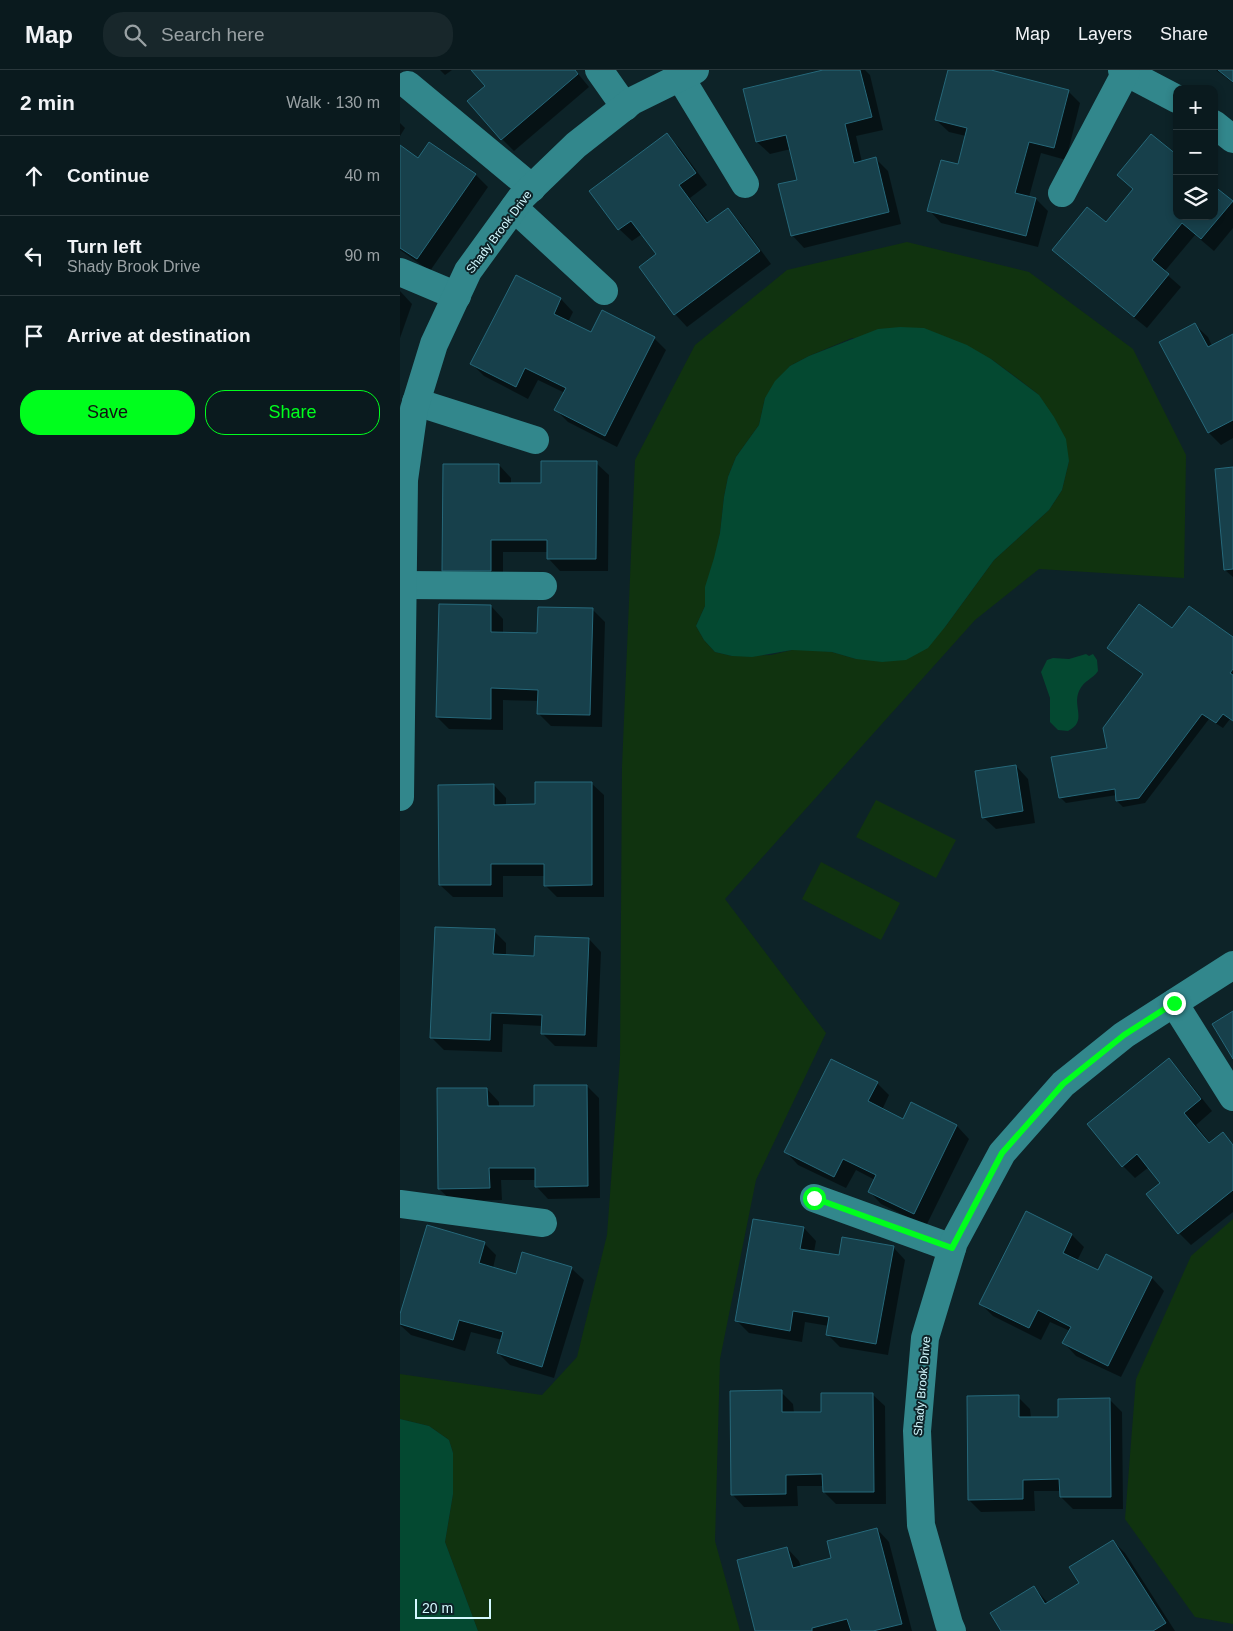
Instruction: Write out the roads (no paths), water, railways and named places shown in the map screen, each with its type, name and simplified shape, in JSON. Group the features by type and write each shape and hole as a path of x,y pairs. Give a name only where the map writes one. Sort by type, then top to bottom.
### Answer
{"street":[{"path":"599,70 625,107"},
{"path":"1062,193 1124,71 1166,86"},
{"path":"687,74 745,184"},
{"name":"Shady Brook Drive","path":"400,797 402,547 409,412 434,344 468,271 514,208 532,188 576,145 625,107 687,74"},
{"path":"408,85 532,188"},
{"path":"1218,127 1233,139"},
{"path":"514,208 604,291"},
{"path":"400,272 457,296"},
{"path":"409,412 535,440"},
{"path":"402,585 543,586"},
{"name":"Shady Brook Drive","path":"952,1631 921,1525 917,1431 925,1338 952,1248 1002,1153 1063,1084 1124,1035 1233,965"},
{"path":"1174,1003 1233,1098"},
{"path":"814,1198 952,1248"},
{"path":"400,1204 543,1222"}]}
